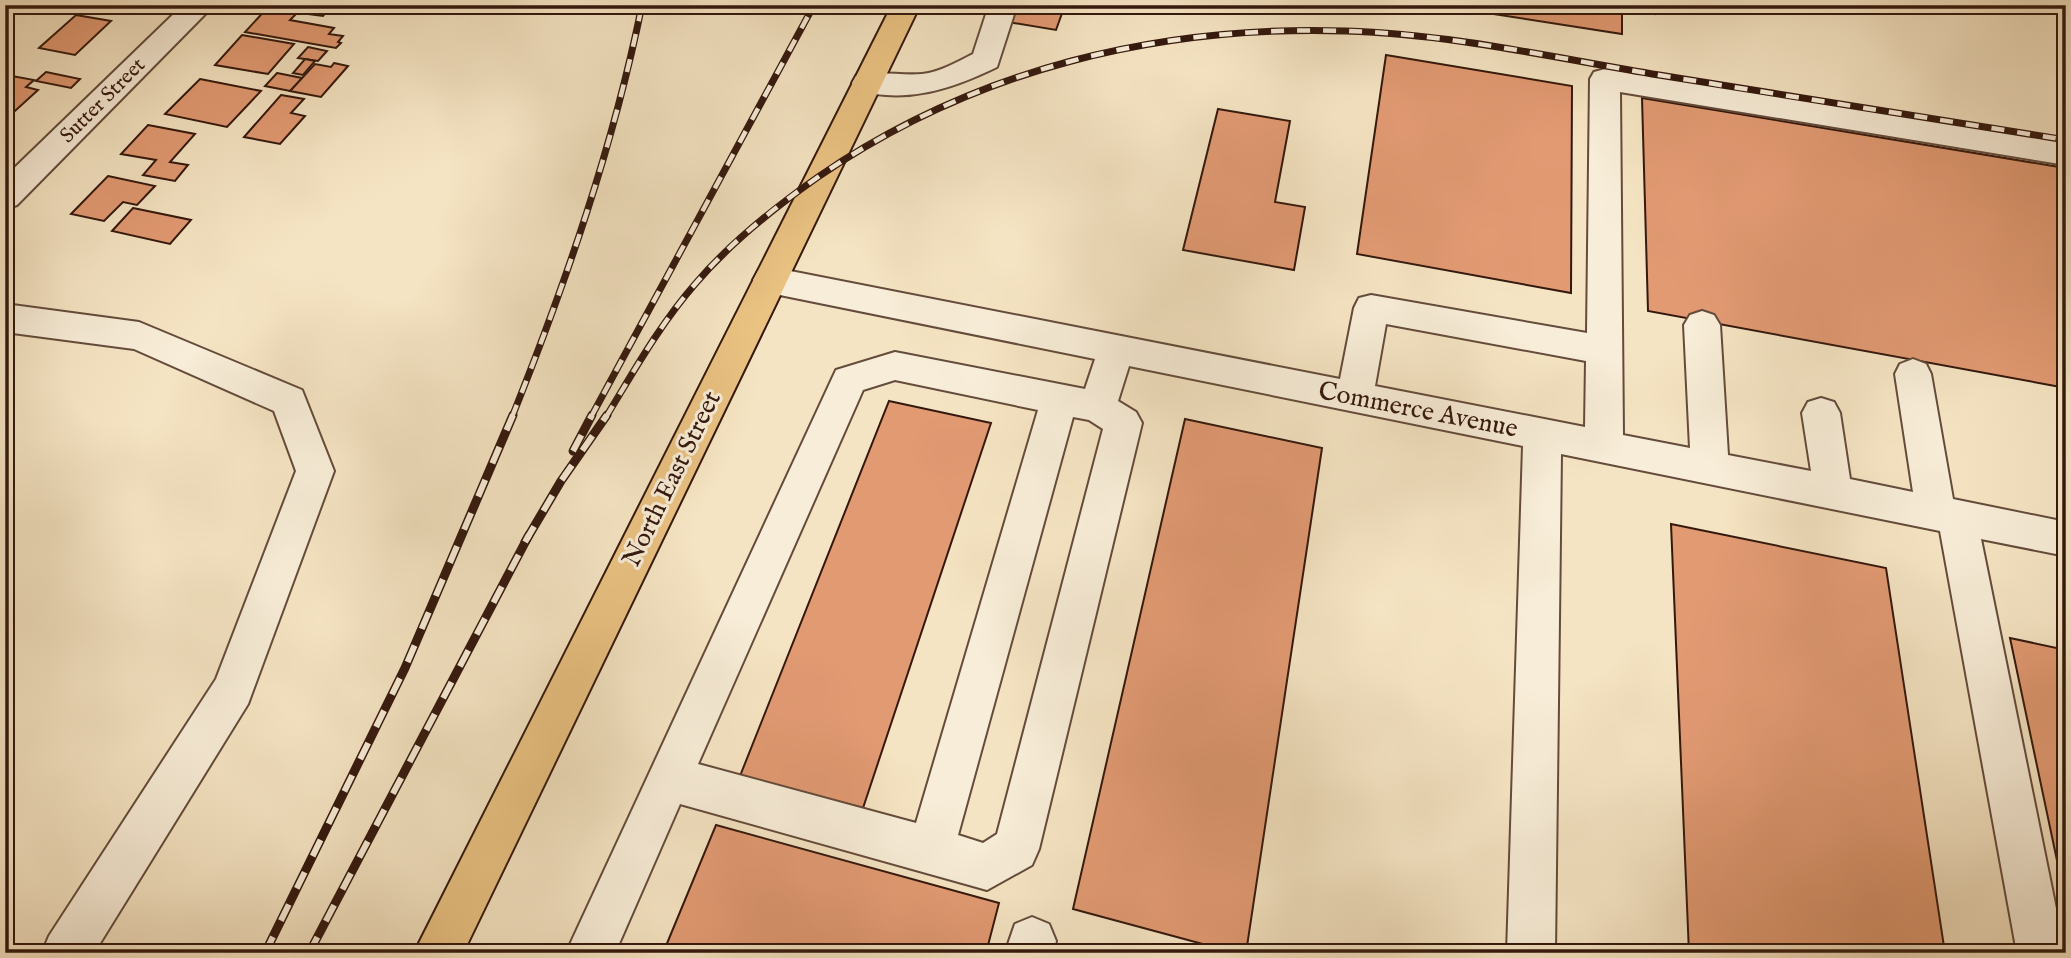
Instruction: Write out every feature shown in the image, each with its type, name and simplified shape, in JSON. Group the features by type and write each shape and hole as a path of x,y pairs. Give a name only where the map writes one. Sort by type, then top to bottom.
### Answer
{"main road":[{"name":"North East Street","path":"438,953 906,5"}],"street":[{"name":"Sutter Street","path":"5,197 200,5"},
{"path":"867,83 922,83 947,79 985,61 1003,5"},
{"path":"1604,447 1605,79 2066,154"},
{"name":"Commerce Avenue","path":"770,280 2066,540"},
{"path":"1355,398 1371,309 1604,350"},
{"path":"5,318 139,336 289,401 315,471 233,690 66,953"},
{"path":"1702,325 1710,468"},
{"path":"931,850 1079,403 1116,349"},
{"path":"590,953 849,380 895,366 1079,403 1123,423 1016,849 987,867 670,779"},
{"path":"1913,374 2041,953"},
{"path":"1821,413 1833,493"},
{"path":"1531,953 1542,435"}],"building":[{"path":"270,5 302,8 290,20 334,28 329,34 343,36 338,42 341,43 336,48 245,32"},
{"path":"306,5 332,5 323,16 300,13"},
{"path":"1015,5 1065,5 1056,30 1008,22"},
{"path":"1115,5 1167,5 1165,13"},
{"path":"1435,5 1654,5 1655,14 1622,8 1622,34"},
{"path":"76,15 111,21 75,55 39,48"},
{"path":"242,35 294,44 268,74 215,65"},
{"path":"308,47 327,51 318,61 298,58"},
{"path":"1386,55 1572,86 1571,293 1357,254"},
{"path":"305,59 315,61 303,75 293,73"},
{"path":"334,63 348,66 321,97 290,91 315,64 331,67"},
{"path":"46,72 80,79 71,88 36,81"},
{"path":"277,73 302,78 290,91 265,86"},
{"path":"12,76 34,80 26,87 38,90 5,120 5,82"},
{"path":"200,79 261,91 227,127 165,114"},
{"path":"281,95 304,99 291,113 305,116 280,144 244,137"},
{"path":"1642,98 2059,167 2066,191 2066,388 1648,311"},
{"path":"1218,109 1290,121 1275,202 1305,207 1294,270 1183,250"},
{"path":"148,125 195,134 170,162 188,165 175,181 143,175 156,160 121,154"},
{"path":"108,176 155,186 137,205 123,202 104,221 71,214"},
{"path":"133,208 191,220 170,244 112,231"},
{"path":"889,401 991,423 863,808 740,776"},
{"path":"1185,419 1322,448 1246,953 1236,953 1073,909"},
{"path":"1671,524 1886,568 1945,953 1689,953"},
{"path":"2010,638 2066,650 2066,903"},
{"path":"716,825 999,903 986,953 663,953"}],"railway":[{"path":"512,417 586,214 617,110 642,5"},
{"path":"591,417 814,5"},
{"path":"606,417 659,331 696,283 754,226 818,177 878,139 940,108 1004,82 1070,61 1138,46 1206,36 1276,31 1346,31 1425,37 2066,140"},
{"path":"265,953 405,668 513,415"},
{"path":"573,451 592,415"},
{"path":"528,537 561,481 607,415"},
{"path":"309,953 528,537"},
{"path":"525,542 528,537"}]}
